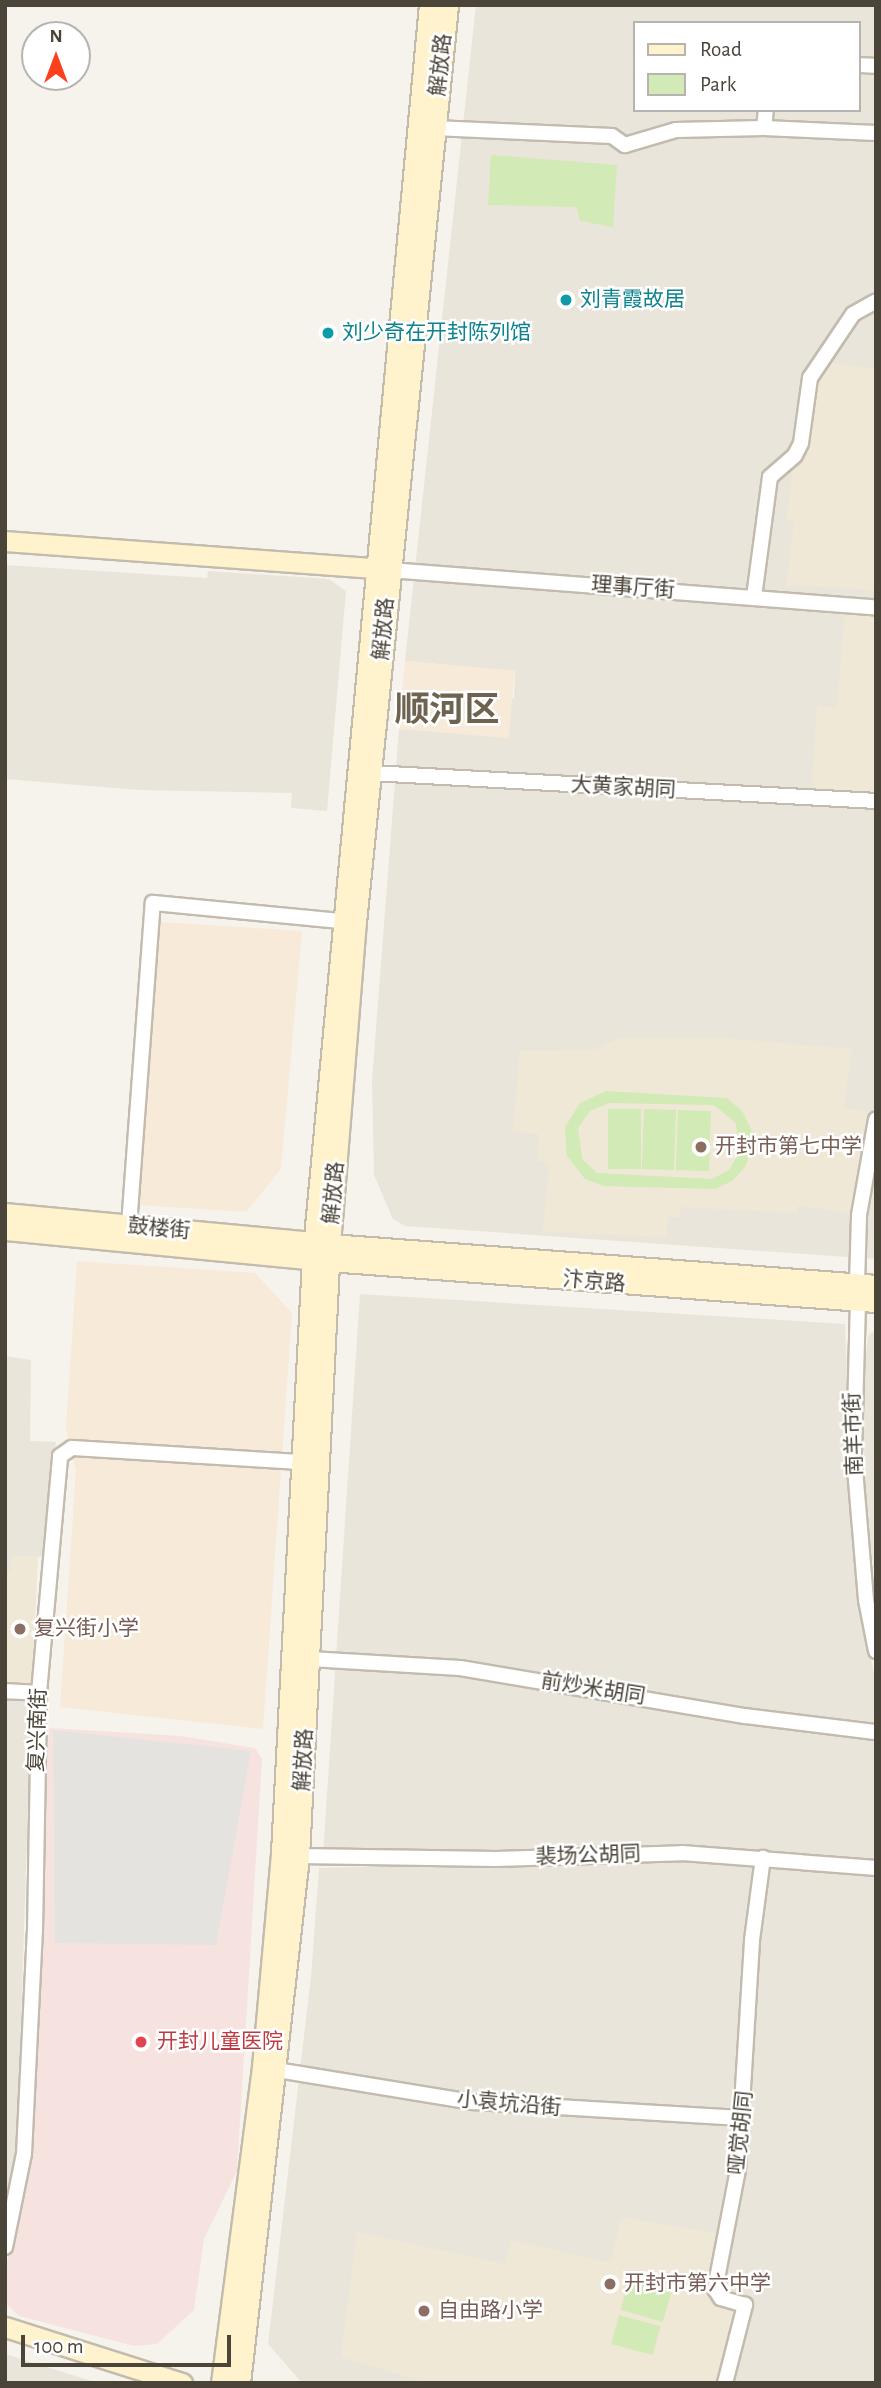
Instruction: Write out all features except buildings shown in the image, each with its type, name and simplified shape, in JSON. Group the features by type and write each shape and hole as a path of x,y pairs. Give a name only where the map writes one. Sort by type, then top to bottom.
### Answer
{"main road":[{"name":"解放路","path":"222,2383 262,2067 279,1880 301,1462 371,773 382,569 429,5"},
{"name":"解放路","path":"240,2383 299,1856 310,1659 321,1252 341,921 448,5"},
{"path":"5,541 382,569"},
{"name":"鼓楼街","path":"5,1213 129,1226 321,1252"},
{"name":"鼓楼街","path":"5,1230 321,1252"},
{"name":"汴京路","path":"321,1252 867,1293"},
{"path":"5,2327 182,2383"}],"street":[{"path":"765,128 766,112"},
{"path":"434,128 612,136 625,145 676,130 765,128 876,133"},
{"path":"754,597 770,477 795,455 801,443 814,369 853,314 863,306 875,306 876,301"},
{"name":"理事厅街","path":"382,569 876,607"},
{"name":"大黄家胡同","path":"371,773 876,802"},
{"path":"129,1226 153,903 341,921"},
{"name":"南羊市街","path":"876,1120 859,1215 867,1293 854,1457 866,1601 876,1651"},
{"name":"复兴南街","path":"5,2247 24,2154 35,1931 39,1693 60,1456 72,1448 301,1462"},
{"name":"前炒米胡同","path":"310,1659 460,1668 745,1716 876,1732"},
{"path":"5,1691 39,1693"},
{"name":"裴场公胡同","path":"299,1856 496,1859 682,1853 876,1868"},
{"name":"哑觉胡同","path":"725,2383 745,2305 721,2298 715,2289 738,2170 752,1940 763,1858"},
{"name":"小袁坑沿街","path":"277,2070 473,2102 743,2118"}],"shaded area":[{"path":"476,5 876,5 876,1259 405,1226 393,1219 374,1175 372,1081 399,729 504,736 507,699 514,698 515,671 405,661"},
{"path":"829,363 876,369 876,590 786,585 794,521 786,520 793,467 801,467 816,373"},
{"path":"5,565 207,578 208,571 329,579 346,591 327,811 291,808 292,793 139,790 5,779"},
{"path":"845,610 876,612 876,796 811,795 817,706 837,707"},
{"path":"405,661 515,671 509,738 399,729"},
{"path":"160,922 302,931 281,1169 246,1212 138,1205 151,945"},
{"name":"开封市第七中学","path":"620,1038 723,1038 852,1049 844,1108 871,1112 853,1214 798,1205 797,1213 680,1207 680,1217 668,1217 666,1237 543,1232 549,1162 537,1161 539,1134 513,1131 520,1051 593,1050"},
{"path":"77,1261 255,1273 292,1313 263,1729 60,1707 76,1471 66,1429"},
{"path":"360,1294 845,1324 850,1467 865,1628 876,1684 876,1862 734,1849 648,1848 323,1855"},
{"path":"876,1329 876,1585 865,1505 863,1381 868,1336"},
{"path":"5,1356 31,1360 30,1441 56,1442 42,1557 12,1556 11,1572 5,1571"},
{"name":"复兴街小学","path":"12,1556 38,1557 32,1687 5,1686 5,1571 11,1571"},
{"path":"5,1686 32,1687 17,2142 5,2207"},
{"name":"开封儿童医院","path":"49,1728 181,1736 255,1748 262,1759 237,2171 204,2239 194,2310 157,2344 134,2346 19,2316 5,2303 5,2272 30,2152 44,1932 44,1799"},
{"path":"53,1730 251,1751 216,1945 55,1943"},
{"path":"653,1859 876,1873 876,2383 302,2383 268,2344 311,1976 319,1868"},
{"name":"开封市第六中学","path":"621,2217 722,2234 709,2303 741,2312 722,2383 428,2383 341,2357 357,2232 505,2264 511,2240 611,2263"},
{"path":"5,2354 98,2383 5,2383"}],"green space":[{"path":"491,155 617,165 613,227 580,221 577,207 488,205"},
{"path":"606,1091 727,1098 742,1111 751,1129 752,1150 745,1167 732,1181 715,1189 604,1186 585,1179 567,1156 565,1127 580,1103","holes":["609,1103 714,1105 736,1123 739,1153 729,1170 712,1179 597,1173 582,1159 578,1128 590,1111"]},
{"path":"608,1109 641,1109 641,1169 608,1169"},
{"path":"644,1109 676,1110 674,1170 642,1169"},
{"path":"678,1110 711,1111 709,1171 676,1170"},
{"path":"629,2280 671,2292 663,2322 620,2310"},
{"path":"619,2315 661,2326 653,2355 611,2344"}],"place":[{"name":"刘青霞故居","path":"566,300"},
{"name":"刘少奇在开封陈列馆","path":"328,333"},
{"name":"开封市第七中学","path":"701,1147"},
{"name":"复兴街小学","path":"20,1629"},
{"name":"开封儿童医院","path":"141,2042"},
{"name":"开封市第六中学","path":"610,2284"},
{"name":"自由路小学","path":"424,2311"}],"district":[{"name":"顺河区","path":"447,711"}]}
